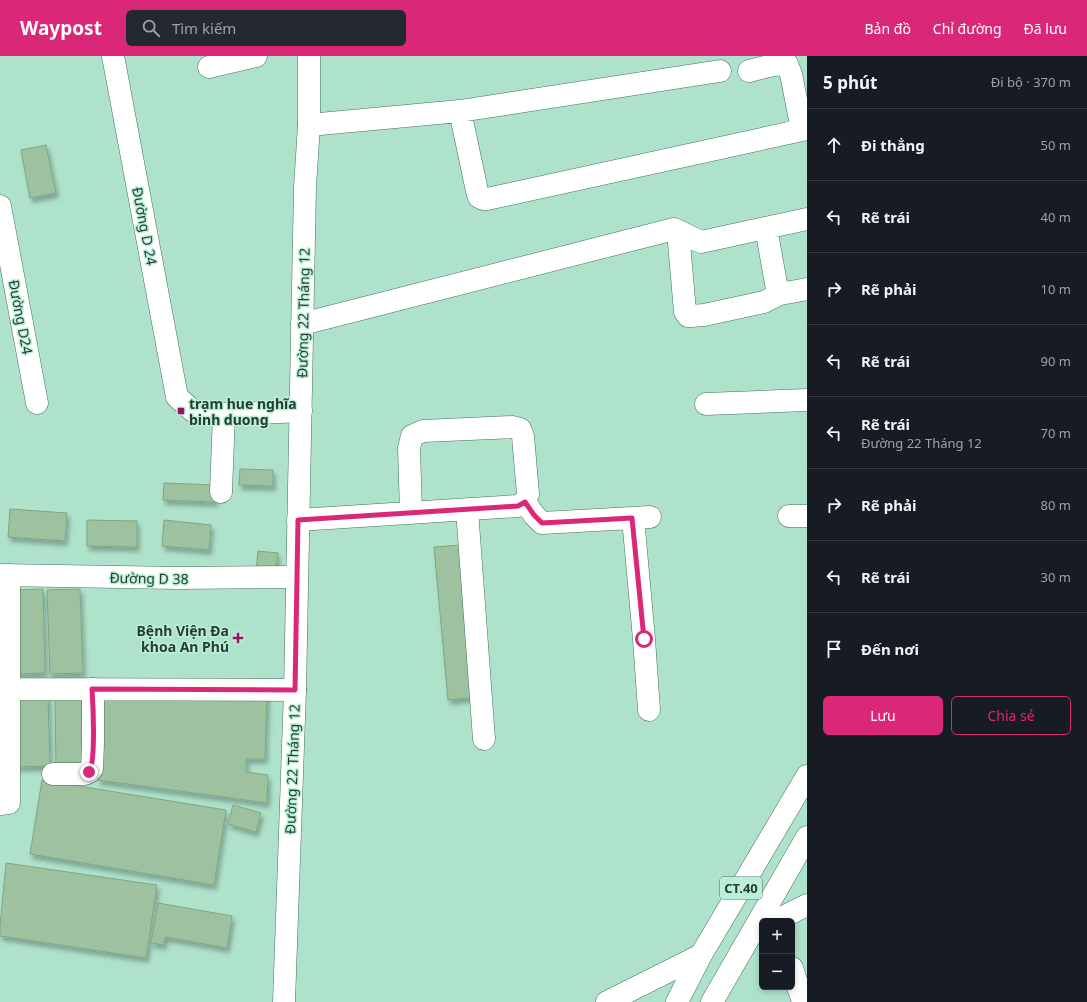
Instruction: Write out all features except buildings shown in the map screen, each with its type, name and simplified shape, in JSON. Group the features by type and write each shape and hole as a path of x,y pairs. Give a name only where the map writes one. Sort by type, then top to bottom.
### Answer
{"street":[{"name":"Đường D 24","path":"113,56 177,397 193,411 214,415 224,414"},
{"path":"209,67 256,56"},
{"name":"Đường 22 Tháng 12","path":"284,1002 295,690 305,187 310,125 309,56"},
{"path":"460,110 477,191 480,197 487,199 804,129 791,74 787,64 773,65 748,71"},
{"path":"310,125 460,110 720,71"},
{"name":"Đường D24","path":"0,206 37,403"},
{"path":"302,324 674,230 701,242 807,219"},
{"path":"766,228 777,289 780,294"},
{"path":"678,232 685,312 688,316 764,302 780,294 807,289"},
{"path":"706,404 807,400"},
{"path":"221,492 224,414 301,411"},
{"path":"298,520 467,510 518,506 525,502 528,494 523,436 520,429 513,427 423,431 412,436 409,448 411,513"},
{"path":"525,502 542,523 641,517 644,639 649,710"},
{"path":"467,510 484,739"},
{"path":"0,804 9,804 5,689 4,575"},
{"name":"Đường D 38","path":"4,575 178,578 297,577"},
{"path":"5,689 295,690"},
{"path":"53,774 85,774 92,769 92,689"},
{"name":"CT.40","path":"678,1002 702,955 807,776"},
{"name":"CT.40","path":"771,918 807,837"},
{"path":"780,918 807,905"},
{"path":"607,1002 759,928"},
{"name":"CT.40","path":"712,1002 759,937"},
{"path":"795,977 803,1002"}],"place":[{"name":"trạm hue nghĩa binh duong","path":"181,411"},
{"name":"Bệnh Viện Đa khoa An Phú","path":"238,638"}],"route":[{"path":"89,772 92,769 93,742 92,689 295,690 298,520 518,506 525,502 542,523 632,518 644,639"}]}
